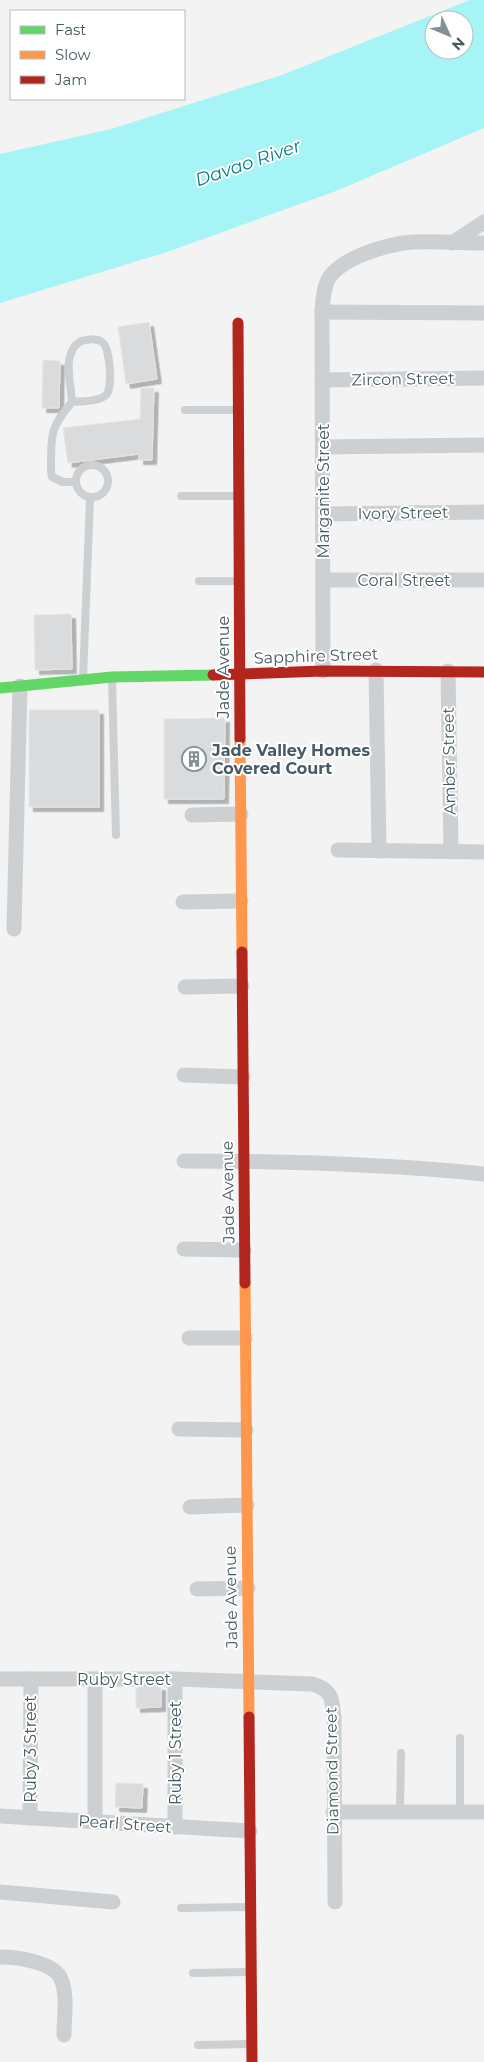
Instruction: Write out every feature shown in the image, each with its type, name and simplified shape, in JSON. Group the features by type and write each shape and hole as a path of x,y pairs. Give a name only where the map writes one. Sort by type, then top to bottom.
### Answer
{"street":[{"path":"452,243 484,222"},
{"name":"Marganite Street","path":"324,671 322,312 325,287 335,271 344,264 369,252 405,243 484,243"},
{"path":"322,312 484,313"},
{"name":"Jade Avenue","path":"238,322 239,675 252,2062"},
{"name":"Zircon Street","path":"322,380 484,378"},
{"path":"323,447 484,445"},
{"name":"Ivory Street","path":"323,514 484,512"},
{"name":"Coral Street","path":"323,580 484,580"},
{"path":"376,670 379,851"},
{"name":"Sapphire Street","path":"0,688 83,678 112,677 376,670 484,672"},
{"name":"Amber Street","path":"448,671 451,852"},
{"path":"14,929 20,686"},
{"path":"192,815 241,814"},
{"path":"338,850 484,852"},
{"path":"183,902 241,901"},
{"path":"185,987 242,986"},
{"path":"184,1075 243,1077"},
{"path":"184,1161 244,1161 422,1168 484,1174"},
{"path":"184,1249 244,1250"},
{"path":"190,1338 245,1338"},
{"path":"179,1428 246,1430"},
{"path":"190,1507 247,1504"},
{"path":"197,1590 248,1588"},
{"name":"Ruby Street","path":"0,1679 175,1679 248,1682"},
{"name":"Ruby 3 Street","path":"30,1818 31,1679"},
{"path":"94,1822 95,1679"},
{"name":"Ruby 1 Street","path":"174,1827 175,1679"},
{"name":"Diamond Street","path":"248,1682 312,1684 327,1691 332,1700 334,1718 333,1812 335,1902"},
{"path":"333,1812 484,1812"},
{"name":"Pearl Street","path":"0,1816 250,1831"},
{"path":"0,1892 113,1902"},
{"path":"0,1957 34,1962 55,1970 61,1980 65,1998 64,2034"}],"lane":[{"path":"72,402 68,359 70,351 80,341 99,340 104,343 107,349 111,385 108,393 100,399 72,402 60,416 52,434 52,477 58,481 75,482"},
{"path":"185,410 238,410"},
{"path":"90,465 101,468 108,478 108,484 102,494 90,498 80,493 75,482 76,476 84,467 90,465"},
{"path":"181,496 239,496"},
{"path":"83,678 90,498"},
{"path":"199,581 239,581"},
{"path":"112,677 116,835"},
{"path":"460,1738 460,1812"},
{"path":"400,1812 401,1753"},
{"path":"181,1908 250,1907"},
{"path":"193,1973 251,1972"},
{"path":"198,2045 252,2044"}],"water":[{"name":"Davao River","path":"470,0 484,0 484,128 336,191 167,252 0,303 0,154 111,129 282,75 424,18 424,60 474,60 474,10 445,10"}],"building":[{"path":"149,322 157,379 126,384 118,327"},
{"path":"43,360 60,361 59,408 42,408"},
{"path":"141,388 154,388 152,460 139,460 139,454 68,463 63,428 140,419"},
{"path":"71,614 72,669 35,670 34,615"},
{"path":"29,710 99,710 99,807 29,807"},
{"name":"Jade Valley Homes Covered Court","path":"225,718 224,799 164,799 164,719"},
{"path":"161,1686 161,1707 136,1708 136,1687"},
{"path":"116,1783 143,1784 142,1808 115,1807"}],"traffic: fast":[{"path":"0,688 112,677 213,675"}],"traffic: slow":[{"path":"240,739 242,952"},
{"path":"245,1283 249,1717"}],"traffic: jam":[{"path":"238,323 240,739"},
{"path":"213,675 323,671 484,672"},
{"path":"242,952 245,1283"},
{"path":"249,1717 252,2062"}],"place":[{"name":"Jade Valley Homes Covered Court","path":"194,759"}]}
